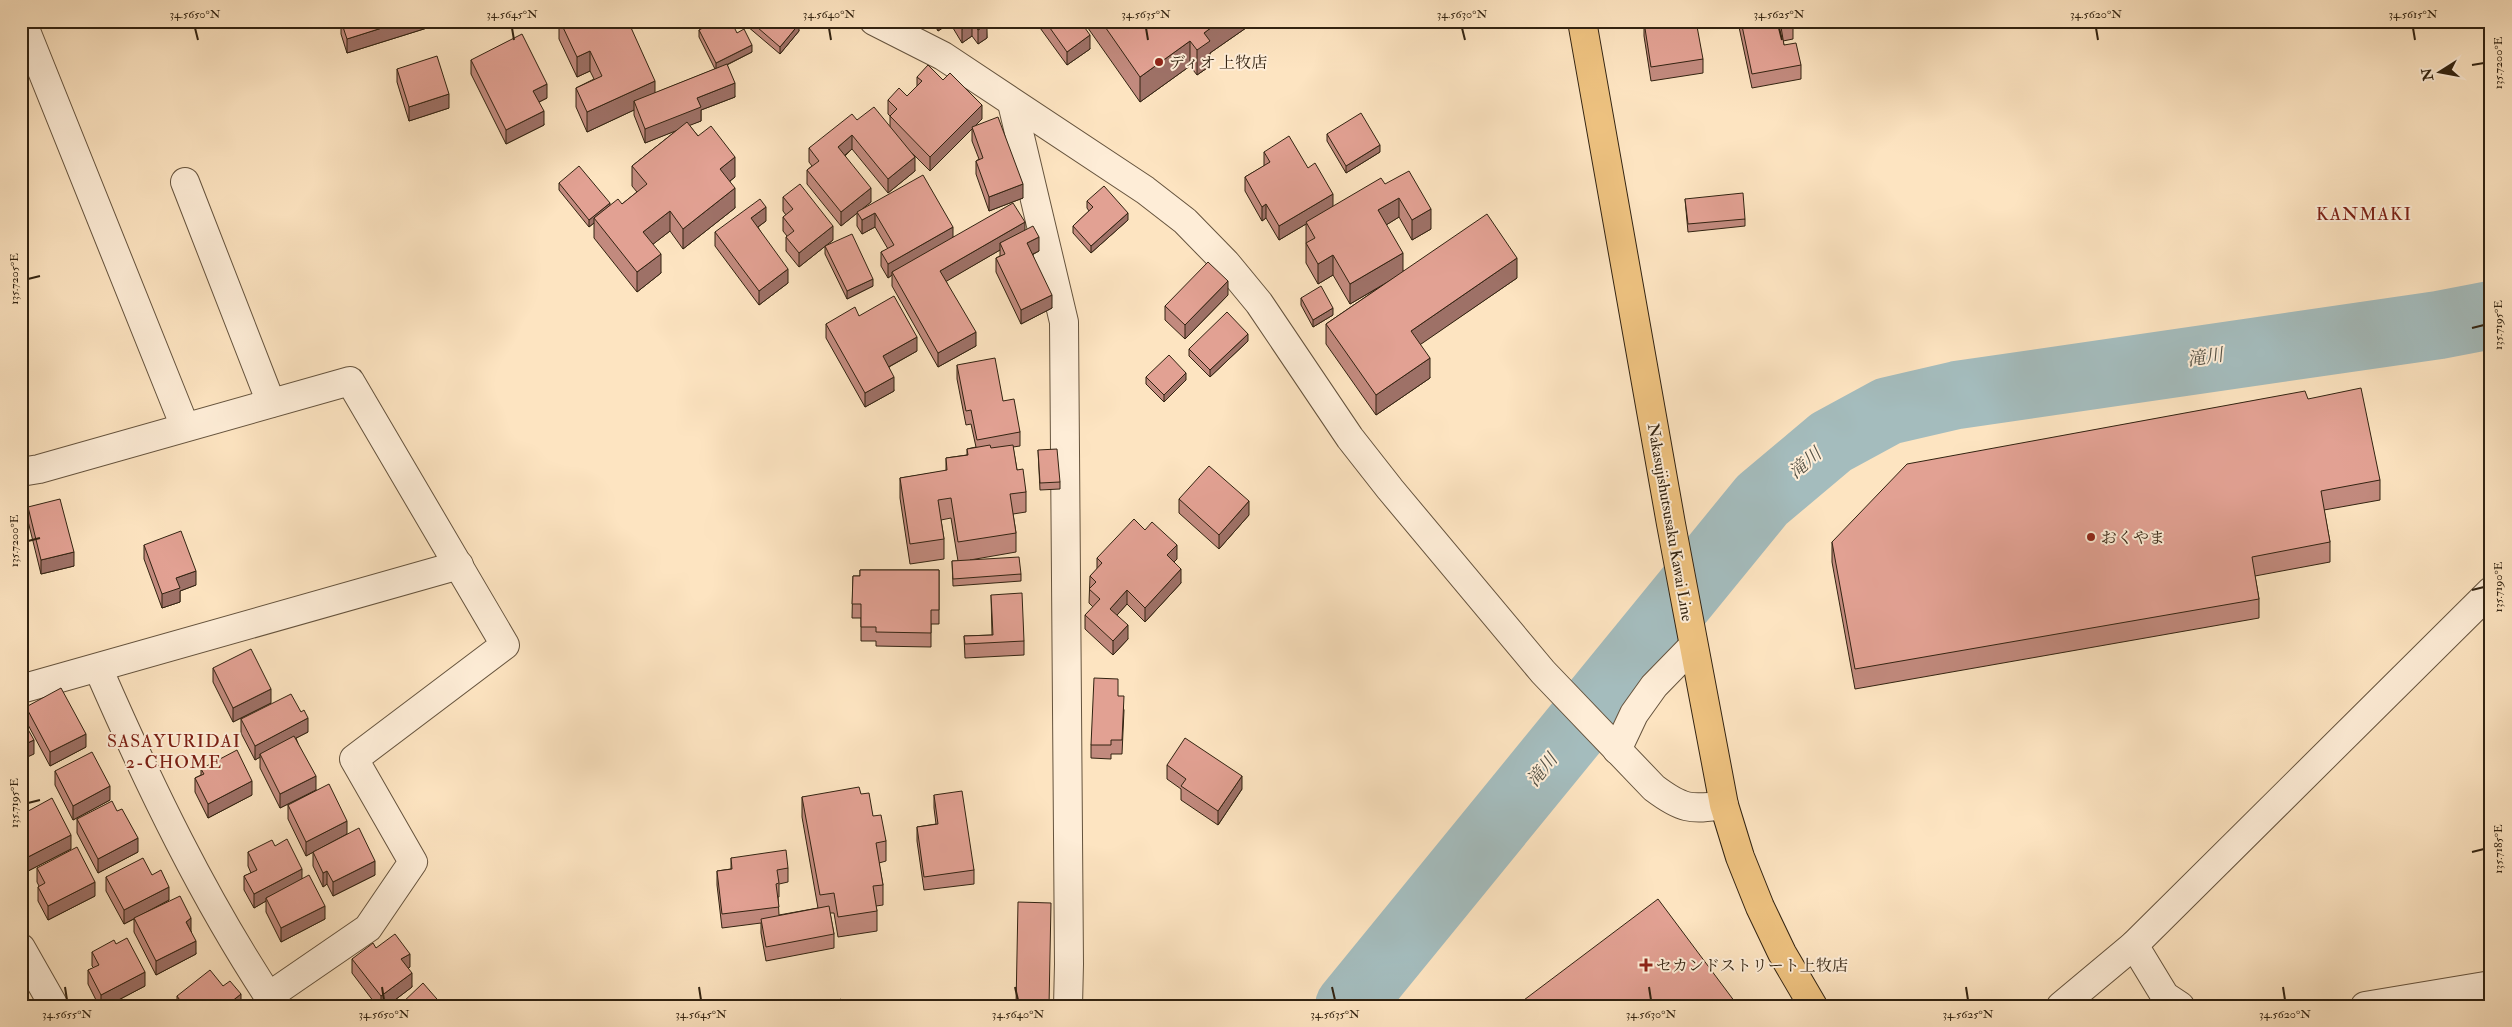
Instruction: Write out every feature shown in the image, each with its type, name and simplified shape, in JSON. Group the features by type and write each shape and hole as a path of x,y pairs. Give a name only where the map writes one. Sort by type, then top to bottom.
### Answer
{"main road":[{"name":"Nakasujishutsusaku Kawai Line","path":"1582,21 1670,524 1724,805 1740,857 1760,907 1782,953 1813,1006"}],"street":[{"path":"22,21 186,427"},
{"path":"874,21 943,56 1146,190 1185,221 1226,263 1259,303 1350,438 1543,672 1654,788 1674,804 1697,809 1724,805"},
{"path":"1012,103 1064,322 1068,1006"},
{"path":"185,182 271,403"},
{"path":"21,472 39,469 350,382 505,645 354,759 413,862 368,928 272,1001 179,842 136,756 98,668"},
{"path":"21,689 459,565"},
{"path":"2061,1006 2134,945 2491,591"},
{"path":"1617,750 1634,714 1654,686 1693,646"},
{"path":"2134,945 2165,996 2180,1006"},
{"path":"21,948 54,1006"},
{"path":"2365,1006 2491,985"}],"building":[{"path":"341,21 404,21 347,39"},
{"path":"560,21 628,21 655,81 587,112 576,88 602,76 590,51 577,57"},
{"path":"716,21 731,21 737,33 744,29 752,45 716,63 699,30"},
{"path":"750,21 796,21 799,24 780,47"},
{"path":"957,21 986,21 987,24 978,30 972,22 962,29"},
{"path":"1045,21 1080,21 1090,35 1067,52"},
{"path":"1101,21 1220,21 1204,33 1210,41 1197,50 1190,41 1140,77"},
{"path":"1696,21 1703,59 1651,67 1644,22"},
{"path":"1741,21 1792,21 1793,25 1781,27 1784,45 1796,43 1801,65 1752,74"},
{"path":"522,34 547,84 533,91 544,111 506,130 471,60"},
{"path":"437,56 449,94 409,107 397,69"},
{"path":"727,64 735,83 697,98 701,107 645,129 634,101"},
{"path":"928,65 943,80 950,73 982,105 930,157 890,116 897,109 888,100 899,88 907,96 922,81 917,77"},
{"path":"874,107 915,157 888,179 852,135 838,147 871,188 841,212 807,170 819,161 809,148 852,114 857,120"},
{"path":"1361,113 1380,145 1346,166 1327,134"},
{"path":"998,117 1023,184 989,197 976,161 983,158 972,127"},
{"path":"687,122 698,136 711,126 735,157 720,169 735,188 683,229 670,211 643,232 661,254 637,272 594,218 618,199 622,204 647,184 632,166"},
{"path":"1289,136 1308,168 1315,163 1333,194 1279,226 1266,204 1262,207 1245,177 1270,162 1264,152"},
{"path":"579,166 610,203 589,220 559,183"},
{"path":"1409,171 1431,209 1412,220 1399,198 1378,210 1403,253 1350,284 1333,255 1318,264 1306,243 1315,238 1306,222 1381,178 1385,184"},
{"path":"923,175 953,227 888,264 881,252 894,245 875,213 862,220 857,212"},
{"path":"800,184 833,226 799,253 786,237 794,231 783,217 793,209 783,197"},
{"path":"1104,186 1128,213 1091,246 1073,226 1093,207 1087,201"},
{"path":"1743,193 1745,219 1688,224 1685,199"},
{"path":"760,199 766,207 751,218 788,269 759,291 715,232"},
{"path":"1013,203 1025,222 940,271 976,332 938,353 892,272"},
{"path":"1487,214 1517,258 1411,331 1430,358 1376,395 1326,324"},
{"path":"1033,226 1039,237 1027,243 1052,295 1021,310 996,258 1005,254 1000,243"},
{"path":"852,234 873,279 847,291 825,246"},
{"path":"1208,262 1228,281 1185,325 1165,306"},
{"path":"1321,286 1333,308 1313,320 1301,298"},
{"path":"894,296 917,337 883,356 894,377 865,393 826,324 855,307 859,316"},
{"path":"1227,312 1248,334 1210,370 1189,349"},
{"path":"1169,355 1186,373 1164,395 1146,377"},
{"path":"995,358 1003,401 1014,399 1020,432 977,440 971,410 966,411 957,365"},
{"name":"おくやま","path":"2361,388 2380,480 2321,491 2330,542 2252,557 2259,599 1855,669 1832,542 1907,464 2305,391 2308,399"},
{"path":"990,445 991,448 1013,445 1017,470 1023,469 1026,492 1010,494 1016,533 958,542 951,498 938,500 944,539 910,544 900,478 947,470 946,458 968,455 967,449"},
{"path":"1057,449 1060,482 1040,483 1038,450"},
{"path":"1209,466 1249,501 1219,535 1179,499"},
{"path":"60,499 74,552 41,560 28,507"},
{"path":"1134,519 1145,530 1152,522 1177,545 1167,555 1181,569 1145,608 1127,590 1110,609 1128,625 1113,641 1085,615 1100,599 1089,589 1096,582 1090,576 1102,563 1097,558"},
{"path":"181,531 196,571 176,578 180,588 162,594 144,545"},
{"path":"1019,557 1021,574 953,579 952,561"},
{"path":"860,570 939,570 939,610 931,610 931,633 876,632 876,627 861,627 861,604 852,604 853,576 860,576"},
{"path":"1022,593 1024,641 965,644 964,636 993,635 991,595"},
{"path":"251,649 271,689 233,708 213,668"},
{"path":"1094,678 1118,679 1118,696 1124,696 1122,740 1111,740 1111,745 1091,745"},
{"path":"61,688 86,734 50,752 26,707"},
{"path":"291,694 301,712 304,710 308,718 255,746 241,719"},
{"path":"21,717 34,740 21,746"},
{"path":"294,736 316,776 280,794 260,754"},
{"path":"1185,738 1242,776 1218,811 1181,786 1186,779 1167,765"},
{"path":"237,750 252,781 208,804 195,778 204,774 201,769"},
{"path":"92,752 110,786 73,806 55,771"},
{"path":"329,784 347,821 306,842 288,805"},
{"path":"859,787 861,794 869,793 873,816 881,815 886,841 876,843 883,885 873,886 877,911 838,917 834,893 820,895 802,797"},
{"path":"962,791 974,870 924,877 917,827 938,824 934,795"},
{"path":"52,798 71,835 28,857 21,843 21,836 23,835 21,832 21,815"},
{"path":"112,801 117,811 122,809 138,838 98,859 77,819"},
{"path":"359,828 375,861 333,882 327,871 323,873 313,852"},
{"path":"287,839 302,869 254,894 244,876 257,870 248,852 272,840 275,846"},
{"path":"77,847 95,882 48,906 38,887 45,883 37,868"},
{"path":"786,850 788,868 777,870 779,883 776,884 779,907 722,914 717,871 732,869 731,858"},
{"path":"143,858 152,875 161,870 169,887 124,910 106,877"},
{"path":"309,875 325,906 281,928 266,898"},
{"path":"180,896 191,918 186,922 196,941 156,961 134,918"},
{"path":"1658,899 1738,1006 1516,1006"},
{"path":"1018,902 1051,903 1049,1006 1016,1006"},
{"path":"829,906 834,934 766,947 761,919"},
{"path":"395,934 410,954 401,959 412,973 381,996 352,959 373,943 376,948"},
{"path":"127,938 145,972 101,995 88,970 99,965 92,952 114,940 116,944"},
{"path":"210,970 223,986 230,981 241,994 226,1006 184,1006 177,996"},
{"path":"423,983 443,1006 399,1006"},
{"path":"840,999 854,1006 837,1006"}],"waterway":[{"name":"滝川","path":"1349,1006 1762,500 1831,442 1888,411 1957,395 2439,325 2491,315"}],"place":[{"name":"ディオ 上牧店","path":"1159,62"},
{"name":"おくやま","path":"2091,537"},
{"name":"セカンドストリート上牧店","path":"1646,965"}],"district":[{"name":"KANMAKI","path":"2364,214"},
{"name":"SASAYURIDAI 2-CHOME","path":"174,751"}]}
